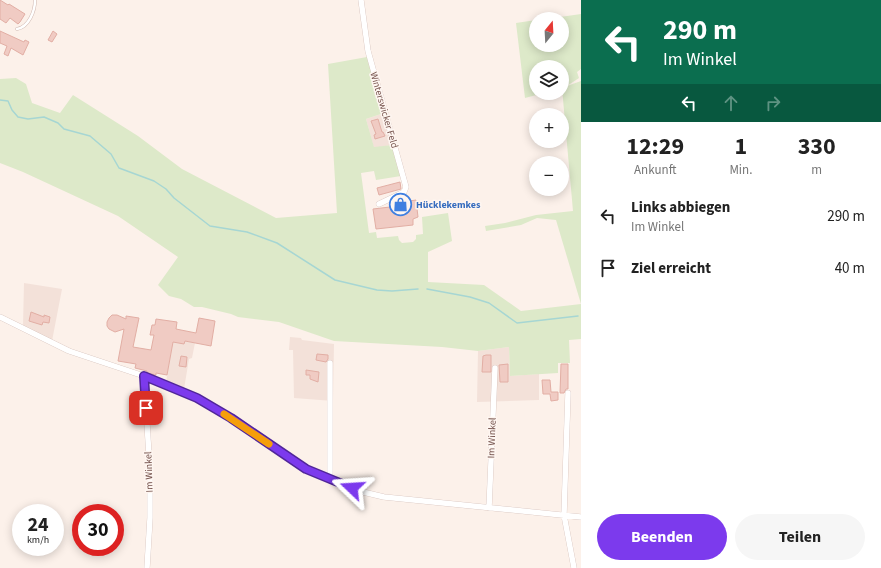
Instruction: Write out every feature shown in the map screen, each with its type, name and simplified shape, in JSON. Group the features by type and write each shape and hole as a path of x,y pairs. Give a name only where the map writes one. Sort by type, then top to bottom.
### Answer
{"street":[{"name":"Winterswicker Feld","path":"361,0 368,51 406,186 404,192 380,204"},
{"path":"0,317 69,351 144,376 197,398 231,418 306,469 330,480 363,492 384,497 581,517"},
{"path":"330,363 330,480"},
{"name":"Im Winkel","path":"489,508 495,368"},
{"name":"Im Winkel","path":"144,376 150,471 150,518 147,568"},
{"path":"568,393 564,515 574,568"}],"lane":[{"path":"17,29 23,27 31,17 34,10 35,0"}],"shaded area":[{"path":"384,113 392,145 374,148 366,119"},
{"path":"24,283 62,289 52,341 23,326"},
{"path":"290,337 334,344 333,401 294,398 293,350 289,350"},
{"path":"173,339 195,343 192,358 189,359 184,389 166,382"},
{"path":"509,347 510,376 539,374 539,400 477,402 478,351"}],"green space":[{"path":"581,14 581,69 577,72 579,78 569,85 569,60 529,60 529,97 525,98 516,23 529,21 529,52 569,52 569,16"},
{"path":"367,57 384,113 366,119 374,147 392,145 401,176 376,180 374,171 361,173 369,233 376,232 377,238 398,236 402,243 413,242 416,239 416,235 423,234 422,217 448,213 452,241 428,252 428,282 484,285 521,311 581,304 581,339 569,340 570,363 558,363 558,373 510,376 509,347 478,351 442,347 334,341 279,322 238,317 202,307 194,307 181,299 169,296 158,285 178,257 118,216 23,172 0,163 0,79 16,78 26,84 32,103 60,113 73,95 138,136 182,169 276,218 337,213 328,64"},
{"path":"581,81 581,304 556,220 537,218 521,225 486,231 485,226 505,223 536,215 573,211 567,148 569,148 569,108 564,108 563,100 569,100 569,85"}],"building":[{"path":"0,0 25,14 18,24 10,18 6,23 0,19"},
{"path":"0,31 24,42 25,40 29,42 23,55 11,48 8,56 4,54 7,46 0,43"},
{"path":"53,31 57,34 52,42 48,40"},
{"path":"378,119 382,132 385,136 375,139 374,135 376,134 371,121"},
{"path":"400,182 401,189 379,195 377,188"},
{"path":"416,200 418,217 413,219 413,225 376,229 373,209 390,207 390,204"},
{"path":"31,312 44,317 44,315 50,317 49,323 43,322 42,325 29,321"},
{"path":"112,315 117,315 126,319 126,316 139,318 133,347 151,350 154,335 150,335 152,325 155,325 156,319 177,322 176,329 196,333 199,318 215,321 211,346 185,341 184,344 173,342 167,375 147,373 147,371 135,368 136,364 118,361 124,329 115,332 109,329 107,322"},
{"path":"317,354 328,355 328,359 326,362 316,360"},
{"path":"491,355 491,372 482,372 483,356"},
{"path":"181,356 187,357 186,367 179,366"},
{"path":"508,364 508,382 500,382 499,365"},
{"path":"561,364 568,364 568,389 566,389 564,393 560,393"},
{"path":"306,370 319,372 318,382 310,379 310,375 306,375"},
{"path":"542,380 550,380 551,392 558,392 558,400 551,401 550,394 543,394"}],"waterway":[{"path":"0,100 8,101 12,110 18,117 28,119 44,117 58,123 64,129 90,136 111,154 119,168 154,181 166,189 174,198 210,226 247,232 277,243 335,280 377,290 392,291 418,289"},
{"path":"427,289 470,297 489,303 517,323 578,316"}],"slow traffic":[{"path":"224,414 269,444"}],"place":[{"name":"Hücklekemkes","path":"401,205"}],"route":[{"path":"146,408 144,376 197,398 231,418 306,469 352,488"}]}
